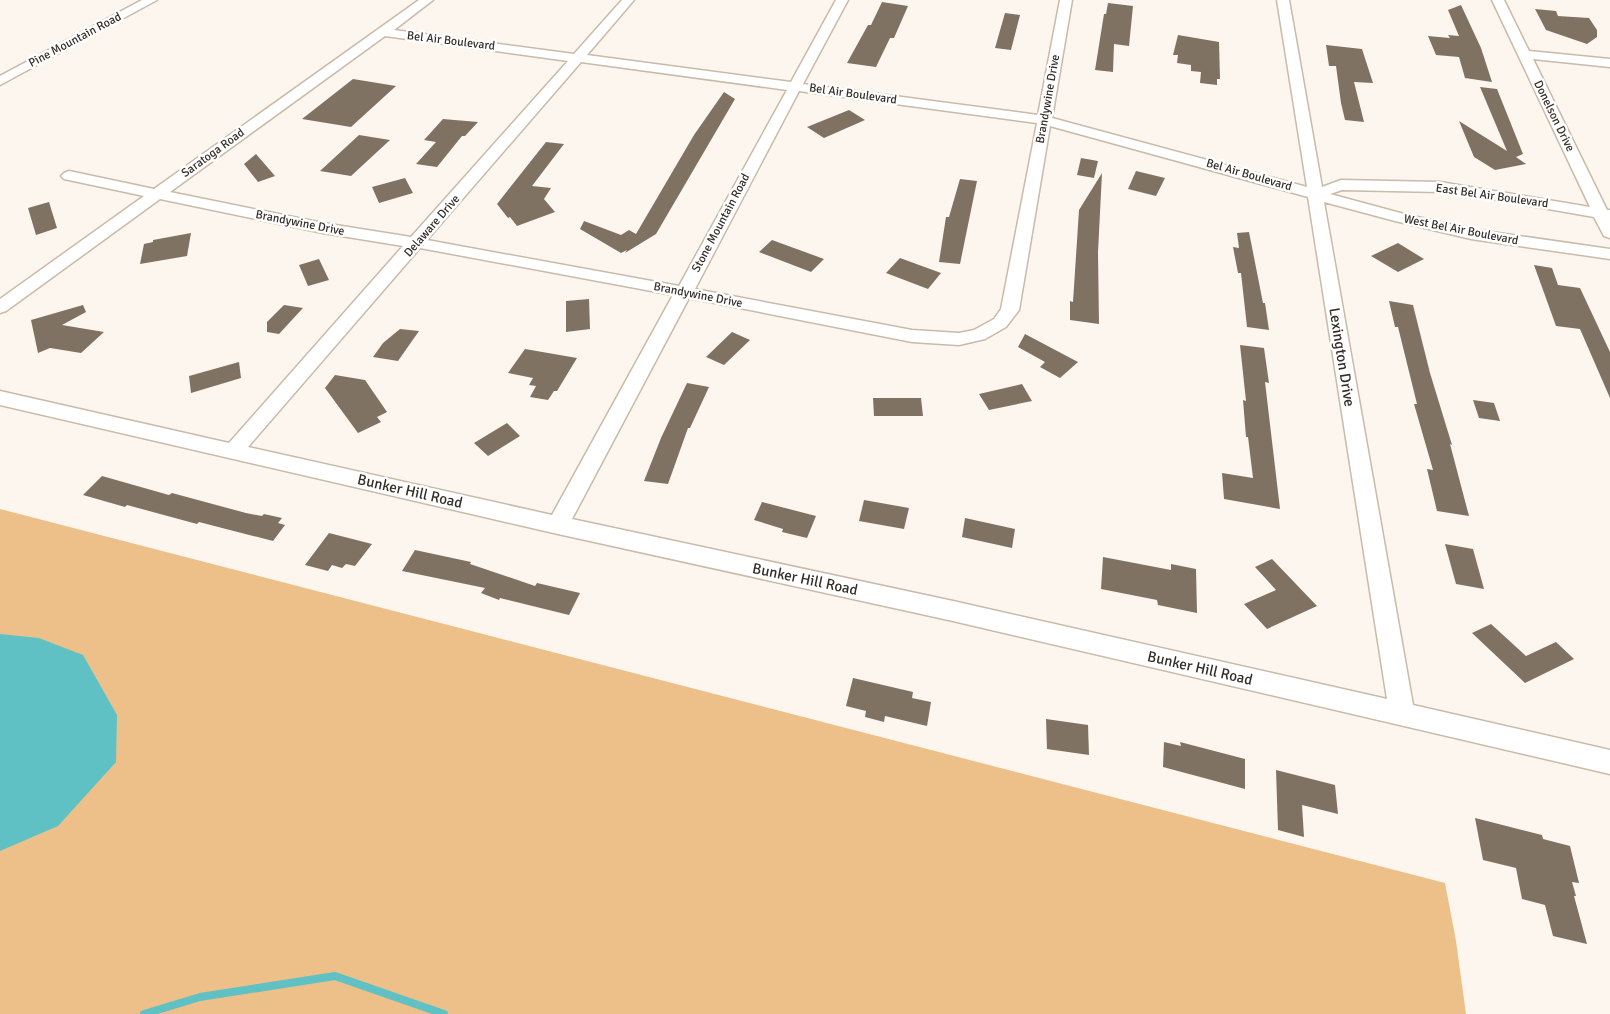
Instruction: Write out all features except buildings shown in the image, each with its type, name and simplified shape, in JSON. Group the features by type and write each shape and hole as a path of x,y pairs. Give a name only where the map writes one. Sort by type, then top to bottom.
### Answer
{"street":[{"name":"Pine Mountain Road","path":"0,81 151,0"},
{"name":"Saratoga Road","path":"0,307 427,0"},
{"name":"Delaware Drive","path":"233,451 628,0"},
{"name":"Stone Mountain Road","path":"558,525 842,0"},
{"name":"Brandywine Drive","path":"69,176 323,228 417,243 912,336 959,339 979,334 1000,323 1010,310 1066,0"},
{"name":"Lexington Drive","path":"1282,0 1402,715"},
{"name":"Donelson Drive","path":"1498,0 1605,214 1610,233"},
{"name":"Bel Air Boulevard","path":"382,32 1044,120 1315,194"},
{"path":"1524,54 1610,63"},
{"name":"East Bel Air Boulevard","path":"1315,194 1341,185 1440,187 1480,192 1605,214"},
{"name":"West Bel Air Boulevard","path":"1315,194 1401,218 1471,234 1610,254"},
{"name":"Bunker Hill Road","path":"0,398 558,525 953,611 1610,762"}],"shaded area":[{"path":"0,509 1445,883 1456,941 1466,1014 0,1014"}],"water":[{"path":"0,634 39,638 83,655 117,715 116,762 58,826 0,851"}],"waterway":[{"path":"144,1014 200,997 335,976 444,1014"}]}
